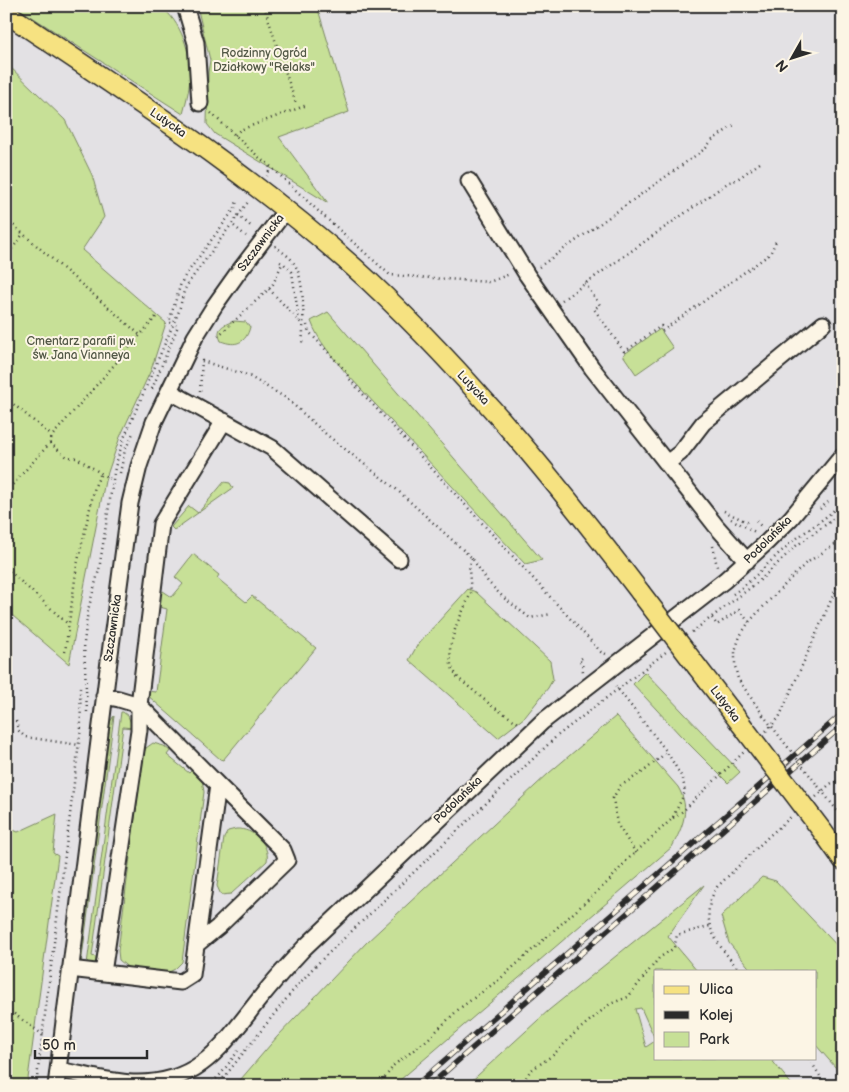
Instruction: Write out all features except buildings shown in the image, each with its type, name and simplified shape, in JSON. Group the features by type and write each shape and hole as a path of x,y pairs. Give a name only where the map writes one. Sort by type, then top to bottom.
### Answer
{"main road":[{"name":"Lutycka","path":"6,13 151,111 286,210 368,281 433,345 494,411 567,496 843,860"}],"street":[{"path":"185,6 196,43 200,103"},
{"path":"469,181 526,272 647,450 667,463 716,526 748,561"},
{"name":"Szczawnicka","path":"56,1086 104,696 134,486 148,436 195,337 215,305 286,210"},
{"path":"667,463 680,453 703,423 823,324"},
{"path":"169,391 272,448 399,560"},
{"path":"104,973 139,730 139,705 160,524 224,422"},
{"name":"Podolańska","path":"58,1070 130,1083 146,1083 179,1076 207,1061 225,1044 276,978 304,948 523,738 571,698 748,561 791,518 843,455"},
{"path":"104,696 139,705 283,850 287,860 218,927 196,945"},
{"path":"70,969 182,982 192,974 218,785"}],"path":[{"path":"264,6 296,104"},
{"path":"200,103 390,275 489,282 526,272 706,148 710,141 734,125"},
{"path":"235,135 240,130 307,105"},
{"path":"262,167 263,161"},
{"path":"550,308 721,188 760,163"},
{"path":"268,174 269,164"},
{"path":"171,323 169,322 181,283 228,221 237,200"},
{"path":"238,215 253,227"},
{"path":"6,219 140,335"},
{"path":"234,226 246,236"},
{"path":"6,257 23,234"},
{"path":"585,283 600,305 594,309 624,353 661,326 663,330 770,254 776,241"},
{"path":"286,255 296,265 300,280 304,324 302,344"},
{"path":"218,336 269,289 273,284 281,263 292,272 299,321"},
{"path":"269,289 302,324"},
{"path":"6,492 50,443 52,436 156,317"},
{"path":"307,325 309,332 343,368 351,381 594,647 609,655"},
{"path":"199,408 202,361 247,375 286,398 327,435 396,489 472,558 488,582 504,598 530,618 551,614"},
{"path":"6,398 52,436"},
{"path":"50,443 67,457 77,458 110,479"},
{"path":"66,652 77,565 95,486 101,473"},
{"path":"729,598 754,578 791,543 826,517 843,501"},
{"path":"716,507 749,523"},
{"path":"688,635 758,582 787,552 843,510"},
{"path":"716,526 712,540 715,559 720,574 736,593"},
{"path":"843,539 806,564 749,622 740,636 735,651 735,666 738,679 763,715 843,819"},
{"path":"472,558 469,569 471,593 456,626 450,647 451,666 458,678 492,706 522,725"},
{"path":"6,568 69,624"},
{"path":"765,732 779,718 843,574"},
{"path":"712,618 717,625 739,610 749,622"},
{"path":"217,1086 314,967 557,736 673,647"},
{"path":"608,690 615,684 667,752 683,779 685,792 672,819"},
{"path":"36,1086 79,745 81,720 80,688 83,687"},
{"path":"16,721 18,730 25,737 79,745"},
{"path":"636,852 617,824 613,798 620,786 643,772 667,752"},
{"path":"379,1086 394,1065 427,1040 460,1008 500,979 610,880 636,852 683,811 745,752"},
{"path":"810,802 830,784 843,778"},
{"path":"739,970 717,942 710,926 708,908 712,896 717,887 768,837 796,814"},
{"path":"521,1086 530,1072 553,1055 576,1032 610,1004 628,997 659,958 674,948 677,936 710,926"},
{"path":"6,1008 42,1034 47,1035"},
{"path":"209,1086 240,1049"},
{"path":"810,1060 826,1086"}],"green space":[{"path":"15,6 160,6 174,20 187,49 190,79 183,114"},
{"name":"Rodzinny Ogród Działkowy \"Relaks\"","path":"197,6 317,6 349,112 279,137 328,203 215,134 207,124 210,60"},
{"name":"Cmentarz parafii pw. św. Jana Vianneya","path":"6,63 65,120 92,175 104,217 82,250 166,323 151,370 120,437 105,481 69,664 6,610"},
{"path":"328,312 542,560 525,564 346,373 321,342 311,321"},
{"path":"234,321 246,322 250,327 246,337 240,342 231,344 221,341 219,333 221,328"},
{"path":"660,329 673,348 636,374 623,355"},
{"path":"224,482 230,483 233,488 198,513"},
{"path":"189,506 198,513 174,530 171,527"},
{"path":"193,554 219,575 217,578 246,602 252,596 316,648 223,760 146,694 146,691 156,692 167,609 156,606 158,600 163,591 172,597 183,584 175,577"},
{"path":"468,589 476,592 550,661 553,679 548,688 525,717 498,738 409,660 418,644"},
{"path":"645,672 740,772 728,783 633,684"},
{"path":"121,712 128,716 133,728 123,727 92,956 102,959 99,964 87,964"},
{"path":"114,716 80,965 78,951 106,736"},
{"path":"616,716 678,787 682,795 685,810 684,817 672,847 393,1086 235,1086 277,1037 367,942 549,773"},
{"path":"153,743 164,746 170,751 167,755 189,773 192,770 202,779 204,792 182,962 175,969 167,973 131,970 119,960 118,951 143,755 146,748"},
{"path":"57,814 53,853 58,856 27,1086 6,1086 6,827 18,832"},
{"path":"236,829 248,831 259,838 266,849 267,861 231,894 221,895 217,886 224,838 228,831"},
{"path":"762,877 776,881 843,952 843,1076 816,1045 816,970 751,970 729,943 721,916"},
{"path":"704,885 668,936 696,970 654,970 654,1037 641,1008 635,1009 646,1047 654,1042 654,1060 772,1060 793,1086 466,1086 549,1010"}],"railway":[{"path":"415,1086 843,713"},
{"path":"429,1086 843,725"}]}
